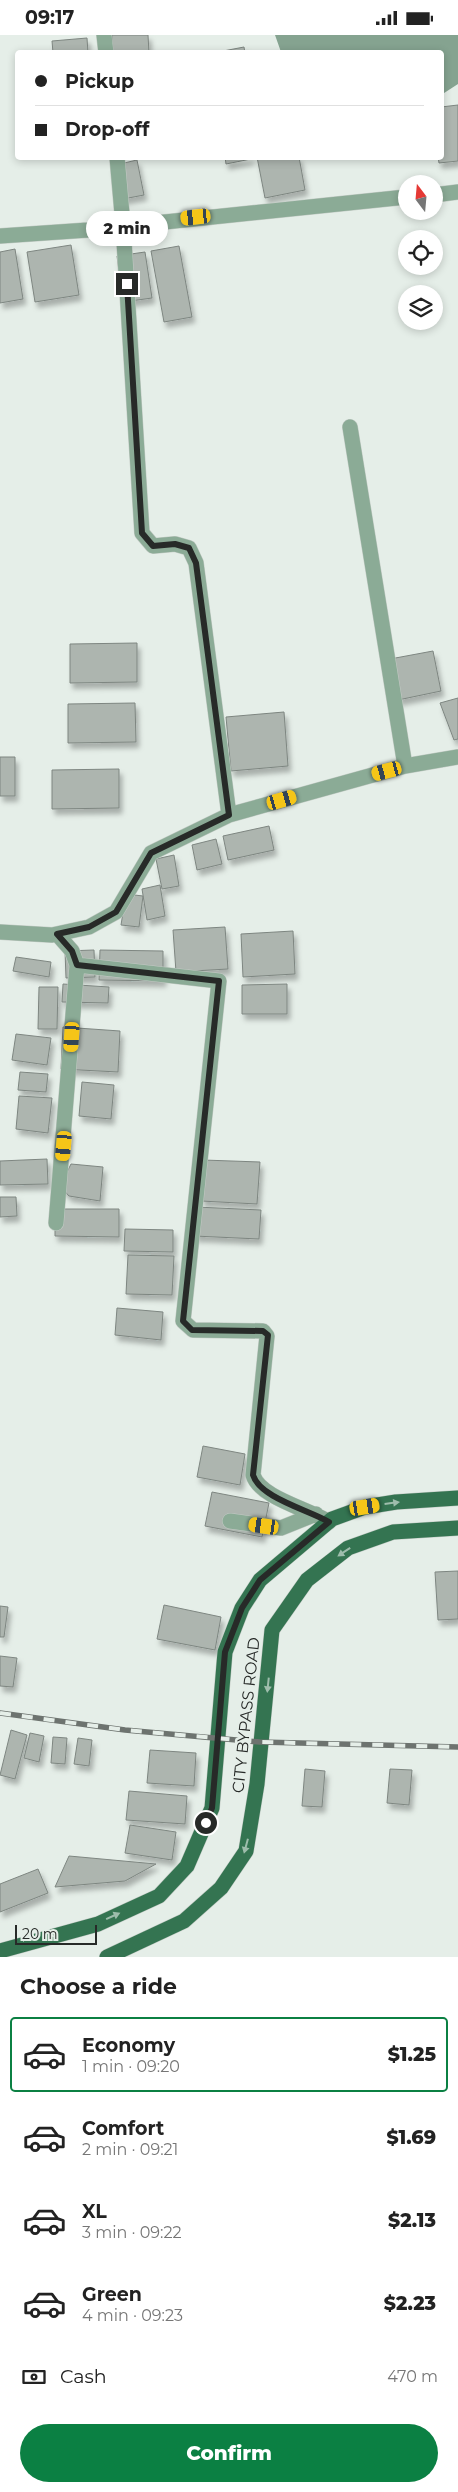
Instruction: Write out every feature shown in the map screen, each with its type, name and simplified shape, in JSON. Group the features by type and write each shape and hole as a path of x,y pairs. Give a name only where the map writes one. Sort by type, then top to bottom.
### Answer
{"main road":[{"path":"0,1951 98,1923 159,1896 187,1866 212,1808 225,1652 242,1608 260,1580 322,1518 365,1507 396,1502 458,1498"},
{"name":"CITY BYPASS ROAD","path":"108,1957 184,1921 221,1888 246,1851 257,1784 272,1630 307,1580 348,1548 393,1532 458,1528"}],"street":[{"path":"104,35 106,50"},
{"path":"116,160 124,225 142,533 153,546 175,544 189,548 196,563 229,815"},
{"path":"443,194 458,192"},
{"path":"0,235 88,230 398,198"},
{"path":"350,427 404,766"},
{"path":"0,932 57,934 89,927 116,912 151,853 229,815 404,766 458,757"},
{"path":"56,1223 77,965 72,951 57,934"},
{"path":"77,965 219,981 183,1321 192,1330 263,1331 268,1335 253,1475 255,1483 267,1492 322,1518"},
{"path":"230,1521 281,1528 322,1518"}],"shaded area":[{"path":"275,35 458,35 458,84 444,93 444,50 280,50"}],"building":[{"path":"112,35 148,35 149,50 113,50"},
{"path":"87,38 88,50 53,50 52,41"},
{"path":"244,47 244,50 228,50"},
{"path":"458,105 458,161 439,163 438,160 444,160 444,107"},
{"path":"137,160 144,195 118,200 111,166"},
{"path":"225,160 246,160 226,164"},
{"path":"258,160 300,160 305,190 265,198"},
{"path":"71,245 79,295 35,302 27,252"},
{"path":"179,246 192,317 164,322 151,251"},
{"path":"15,249 23,299 0,303 0,252"},
{"path":"145,252 152,298 123,302 117,256"},
{"path":"137,643 137,682 70,683 70,644"},
{"path":"433,651 441,691 398,700 390,659"},
{"path":"458,698 458,739 454,740 440,703"},
{"path":"135,703 136,742 68,743 68,704"},
{"path":"284,712 288,766 231,771 226,717"},
{"path":"0,757 15,757 15,796 0,796"},
{"path":"119,769 119,808 52,809 52,770"},
{"path":"269,826 274,850 228,860 223,836"},
{"path":"216,839 222,864 197,870 192,845"},
{"path":"174,855 179,886 162,889 156,859"},
{"path":"160,885 165,916 147,920 142,889"},
{"path":"126,894 143,896 139,927 121,925"},
{"path":"225,927 228,969 176,972 173,930"},
{"path":"293,931 295,974 243,977 241,934"},
{"path":"94,950 95,977 66,978 65,951"},
{"path":"100,950 163,951 163,981 99,980"},
{"path":"16,957 51,962 49,977 13,971"},
{"path":"63,984 109,987 108,1003 62,1002"},
{"path":"287,984 287,1014 242,1014 242,985"},
{"path":"39,987 58,987 57,1029 38,1029"},
{"path":"63,1027 120,1031 118,1072 61,1069"},
{"path":"16,1034 51,1038 47,1065 12,1060"},
{"path":"20,1072 48,1074 46,1092 18,1090"},
{"path":"82,1082 114,1085 111,1119 79,1116"},
{"path":"19,1096 52,1098 48,1133 16,1129"},
{"path":"47,1159 48,1184 0,1185 0,1161"},
{"path":"203,1160 260,1162 257,1204 201,1201"},
{"path":"71,1164 103,1167 100,1201 69,1196 60,1186"},
{"path":"0,1197 16,1197 17,1216 0,1217"},
{"path":"196,1207 261,1210 259,1239 194,1236"},
{"path":"55,1209 119,1209 119,1237 55,1236"},
{"path":"125,1229 173,1230 173,1252 124,1251"},
{"path":"128,1255 174,1256 172,1295 126,1294"},
{"path":"117,1308 163,1312 161,1340 115,1335"},
{"path":"203,1446 245,1454 240,1485 197,1477"},
{"path":"212,1492 269,1503 262,1537 205,1526"},
{"path":"458,1571 458,1619 438,1620 435,1572"},
{"path":"164,1605 221,1617 215,1650 157,1639"},
{"path":"0,1606 8,1607 4,1637 0,1637"},
{"path":"0,1656 17,1658 13,1687 0,1686"},
{"path":"11,1730 27,1735 15,1779 0,1775"},
{"path":"30,1733 44,1736 39,1762 24,1758"},
{"path":"53,1737 67,1738 65,1764 51,1763"},
{"path":"78,1738 92,1740 89,1766 74,1764"},
{"path":"150,1750 196,1753 194,1786 147,1783"},
{"path":"305,1769 325,1771 322,1807 302,1806"},
{"path":"390,1769 412,1770 409,1805 387,1803"},
{"path":"129,1791 187,1796 185,1824 126,1820"},
{"path":"130,1825 176,1832 172,1860 125,1853"},
{"path":"69,1856 156,1864 125,1881 55,1887"},
{"path":"38,1869 48,1893 0,1912 0,1884"}],"railway":[{"path":"0,1713 125,1730 260,1742 458,1747"}],"route":[{"path":"127,284 142,533 153,546 175,544 189,548 196,563 229,815 151,853 116,912 89,927 57,934 72,951 77,965 219,981 183,1321 192,1330 263,1331 268,1335 253,1475 255,1483 282,1500 316,1514 329,1522 260,1580 242,1608 225,1652 216,1739 212,1808 206,1823"}]}
